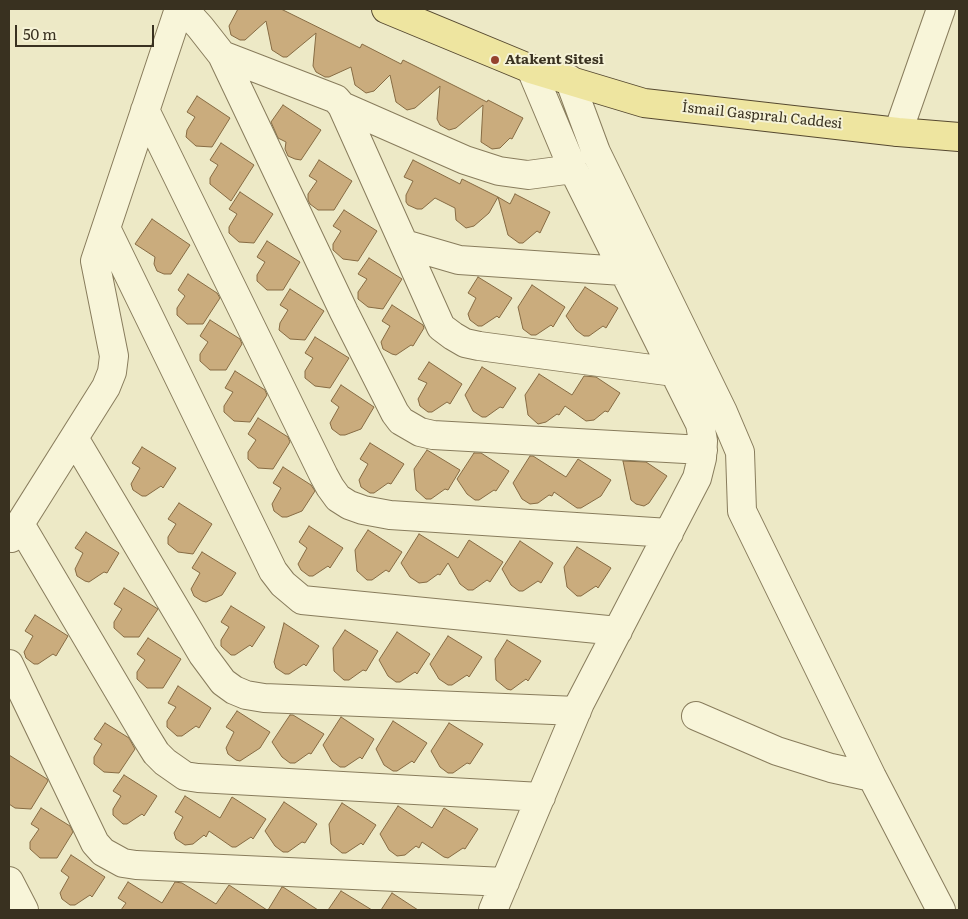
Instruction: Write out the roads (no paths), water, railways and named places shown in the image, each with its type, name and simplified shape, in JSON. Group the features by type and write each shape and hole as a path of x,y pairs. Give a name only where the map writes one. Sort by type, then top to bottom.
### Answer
{"main road":[{"name":"İsmail Gaspıralı Caddesi","path":"386,9 532,69 644,103 898,132 959,136"}],"street":[{"path":"541,797 185,776 160,758 14,532 106,387 112,372 114,356 95,261 179,9 190,16 222,55 344,312 395,413 401,421 420,432 434,435 703,450"},
{"path":"898,132 941,9"},
{"path":"222,55 336,99 342,106 441,327 453,336 465,343 478,346 674,372"},
{"path":"493,910 577,711 697,478 703,450 700,424 573,169 532,69"},
{"path":"569,79 596,152 724,412 740,452 742,511 872,777 940,910"},
{"path":"342,106 465,160 499,171 528,175 573,169"},
{"path":"145,110 324,476 338,498 349,505 363,510 390,515 669,533"},
{"path":"106,228 274,571 283,584 298,597 302,600 315,602 618,631"},
{"path":"404,244 459,260 623,271"},
{"path":"74,438 203,655 219,677 234,690 246,695 264,698 577,711"},
{"path":"9,664 95,844 103,852 124,863 505,882"},
{"path":"696,716 778,751 831,768 872,777"},
{"path":"9,881 24,910"}],"place":[{"name":"Atakent Sitesi","path":"495,60"}]}
